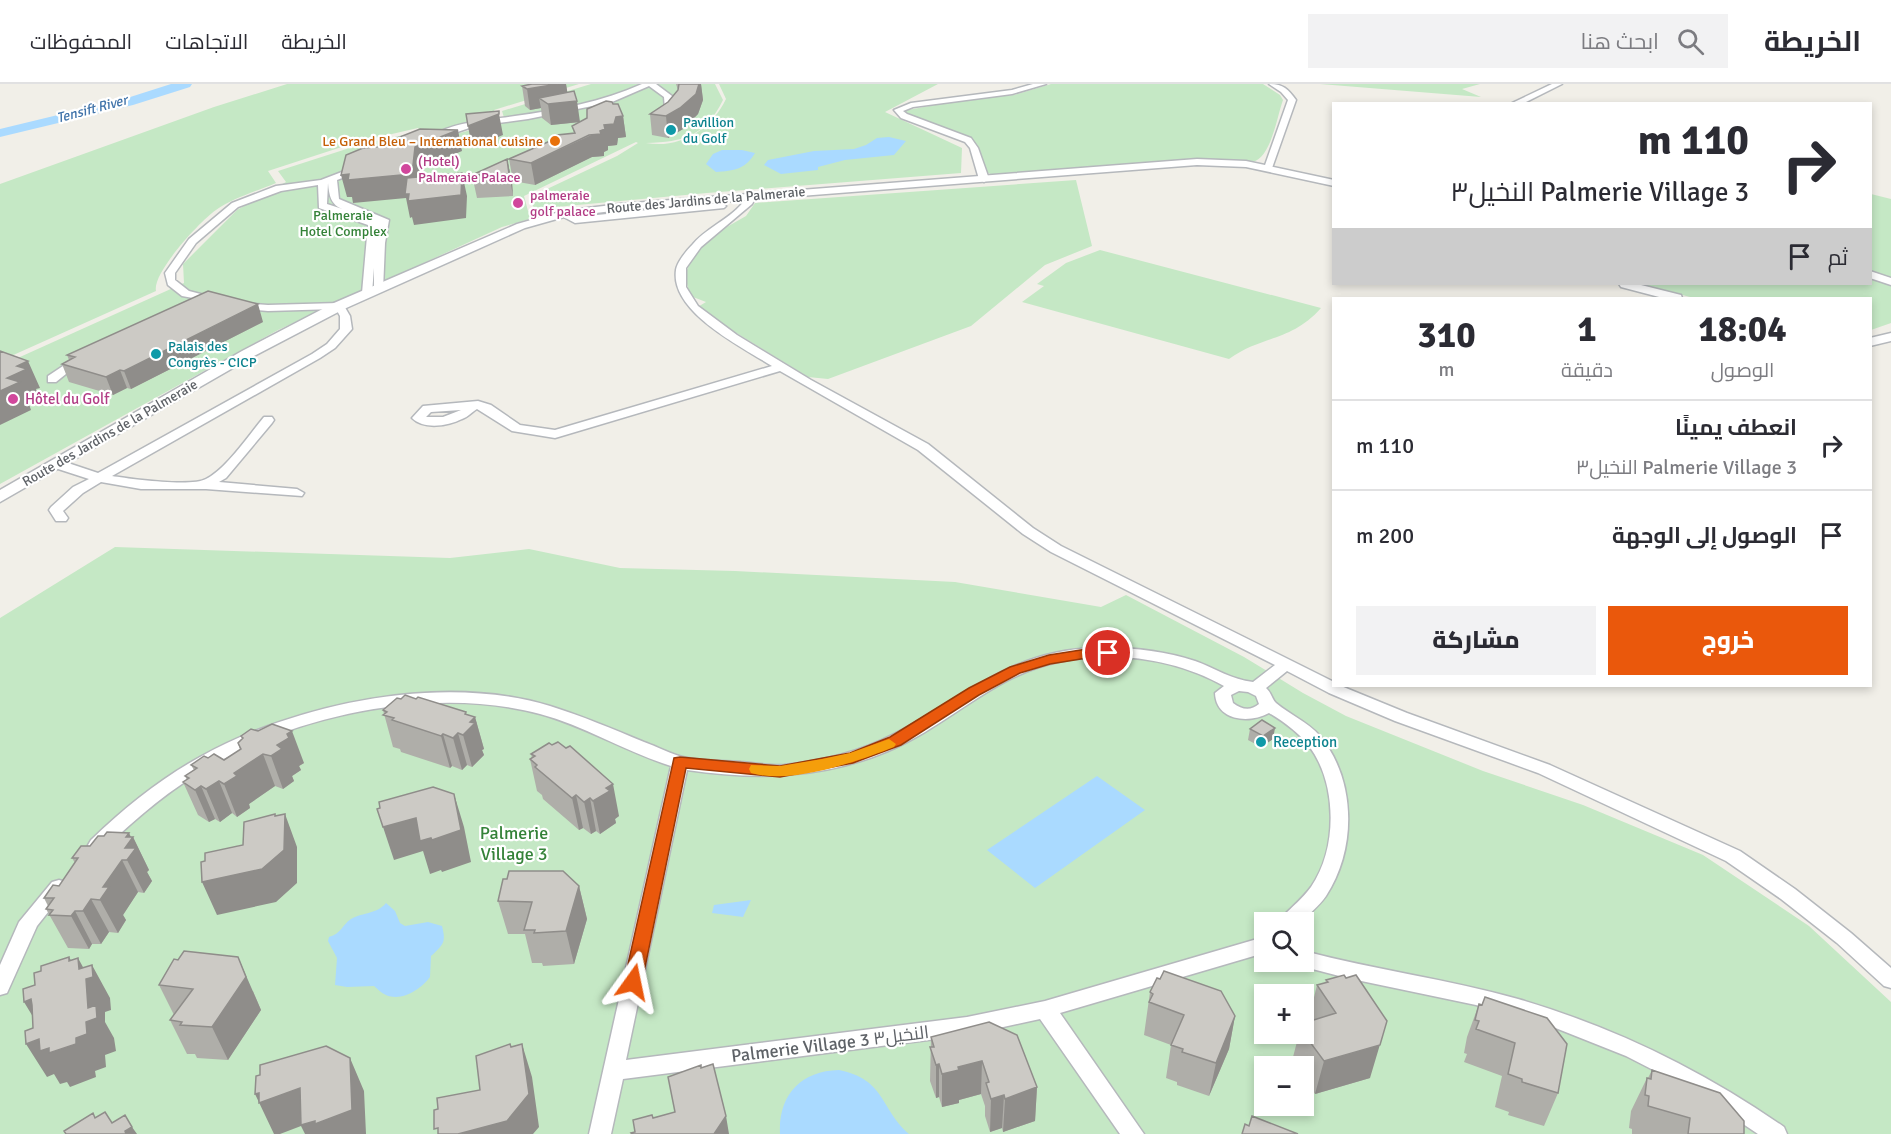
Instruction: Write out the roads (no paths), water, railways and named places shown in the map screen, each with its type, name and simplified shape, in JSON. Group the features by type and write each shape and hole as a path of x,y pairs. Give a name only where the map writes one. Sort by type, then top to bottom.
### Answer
{"street":[{"path":"422,142 468,128 612,100 649,84 660,88 668,96 670,104 669,110 657,124"},
{"path":"984,179 974,148 968,140 904,116 898,110 911,105 1012,92 1042,84"},
{"path":"1268,168 1292,100 1284,90 1273,84"},
{"path":"1518,102 1558,84"},
{"path":"638,90 660,88"},
{"path":"61,518 56,510 78,490 331,346 346,329 345,316 339,306 249,307 209,300 181,291 171,286 168,280 170,273 192,241 224,213 245,199 279,188 328,180 375,162"},
{"name":"Route des Jardins de la Palmeraie","path":"0,496 247,354 339,306 521,226 563,214 620,207 1197,162 1268,168 1332,183"},
{"path":"328,180 322,206 371,222 379,288"},
{"path":"751,197 744,208 705,238 681,268 681,288 689,302 701,314 781,366 923,447 1028,531 1056,549 1284,665 1332,686"},
{"path":"563,214 575,220 722,206"},
{"path":"367,293 375,244"},
{"path":"1872,275 1891,282"},
{"path":"1629,285 1672,297"},
{"path":"192,307 209,300"},
{"path":"1872,342 1891,337"},
{"path":"52,379 74,361 91,352"},
{"path":"468,405 487,408 516,428 555,434 781,366"},
{"path":"206,485 221,475 268,420"},
{"path":"57,464 100,478 141,485 206,485 297,493"},
{"path":"81,860 132,811 211,758 273,730 372,705 430,698 487,698 529,706 581,722 680,762 780,771 853,758 895,741 974,692 1015,670 1049,660 1087,653 1129,654 1171,660 1224,678 1236,686 1256,688 1268,699 1268,705 1258,714 1249,715 1231,710 1222,699 1223,693 1236,686"},
{"path":"1256,688 1284,665"},
{"path":"1334,687 1401,717 1544,769 1733,856 1797,902 1891,980"},
{"path":"1268,705 1299,726 1316,743 1332,774 1340,813 1336,853 1320,889 1298,912"},
{"path":"600,1134 680,762"},
{"path":"0,987 29,922 66,877"},
{"name":"Palmerie Village 3 النخيل٣","path":"614,1071 967,1026 1046,1009 1254,949"},
{"path":"1314,961 1476,997 1613,1040 1684,1075 1747,1112 1776,1134"},
{"path":"1046,1009 1133,1134"}],"water":[{"path":"889,137 906,141 894,155 845,160 818,167 818,170 781,174 764,165 768,160 814,151 854,149 877,138"},
{"path":"722,150 742,150 755,153 748,163 739,168 716,172 706,164 713,154"},
{"path":"1097,776 1145,810 1035,888 987,850"},
{"path":"751,900 743,917 712,913 714,905"},
{"path":"386,903 395,911 400,923 405,926 428,922 442,926 444,939 431,956 430,977 416,990 398,997 386,995 374,986 335,985 337,958 328,941 329,937 336,934 351,919 379,909"},
{"path":"839,1070 866,1080 909,1134 780,1134 783,1108 794,1088 813,1075"}],"waterway":[{"name":"Tensift River","path":"0,133 128,102 185,84"}],"place":[{"name":"Pavillion du Golf","path":"671,130"},
{"name":"Le Grand Bleu – International cuisine","path":"555,141"},
{"name":"(Hotel) Palmeraie Palace","path":"406,169"},
{"name":"palmeraie golf palace","path":"518,203"},
{"name":"Palais des Congrès - CICP","path":"156,354"},
{"name":"Hôtel du Golf","path":"13,399"},
{"name":"Reception","path":"1261,742"}],"park label":[{"name":"Palmeraie Hotel Complex","path":"343,224"},
{"name":"Palmerie Village 3","path":"514,843"}]}
